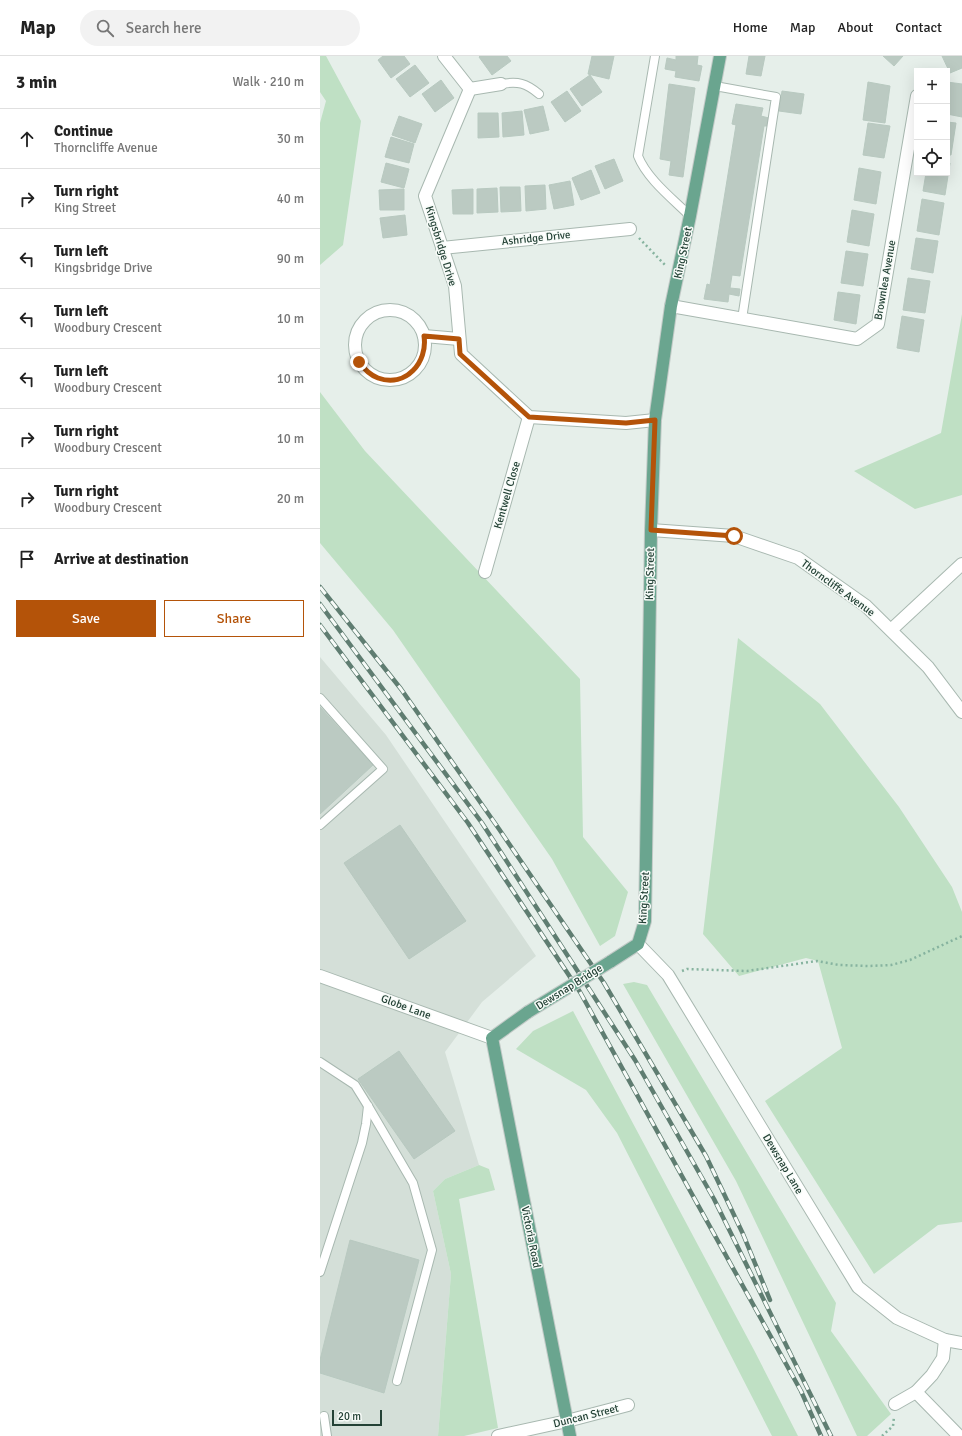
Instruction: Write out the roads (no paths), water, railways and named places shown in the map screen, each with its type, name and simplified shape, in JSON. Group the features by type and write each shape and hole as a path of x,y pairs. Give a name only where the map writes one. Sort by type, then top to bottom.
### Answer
{"main road":[{"name":"King Street","path":"638,944 645,921 651,530 655,420 671,306 678,278 720,56"},
{"name":"Dewsnap Bridge","path":"492,1038 528,1012 638,944"},
{"name":"Victoria Road","path":"492,1038 570,1436"}],"street":[{"path":"444,56 470,89 501,84"},
{"name":"Kingsbridge Drive","path":"470,89 426,196 455,286 460,354 529,417"},
{"name":"Brownlea Avenue","path":"671,306 857,339 878,324 916,104"},
{"name":"Ashridge Drive","path":"442,248 630,229"},
{"path":"386,310 399,311 410,316 419,325 424,336 424,354 418,365 409,374 398,379 386,380 377,378 367,372 359,362 354,348 355,336 364,321 373,314 386,310"},
{"path":"424,336 459,339"},
{"path":"529,417 626,423 655,420"},
{"name":"Kentwell Close","path":"485,572 529,417"},
{"name":"Thorncliffe Avenue","path":"651,530 734,536 798,558 866,606 928,667 962,712"},
{"path":"890,630 962,564"},
{"name":"Dewsnap Lane","path":"638,944 668,975 858,1287 897,1318 945,1340 962,1343"},
{"name":"Globe Lane","path":"320,976 492,1038"},
{"path":"895,1404 916,1392 932,1375 943,1358 945,1340"},
{"path":"916,1392 959,1436"},
{"name":"Duncan Street","path":"498,1436 628,1406"}],"lane":[{"path":"655,56 638,156 652,178 690,216"},
{"path":"501,84 512,82 522,83 529,86 539,94"},
{"path":"715,86 776,97 742,319"},
{"path":"320,698 383,769 320,825"},
{"path":"320,1062 355,1085 414,1183 432,1250 397,1381"},
{"path":"320,1272 362,1143 368,1106"},
{"path":"324,1416 327,1436"}],"railway":[{"path":"320,587 401,689 604,983 706,1156 743,1234 770,1300"},
{"path":"320,604 482,823 635,1060 714,1199 831,1436"},
{"path":"320,625 468,823 580,992 801,1391 821,1436"}]}
